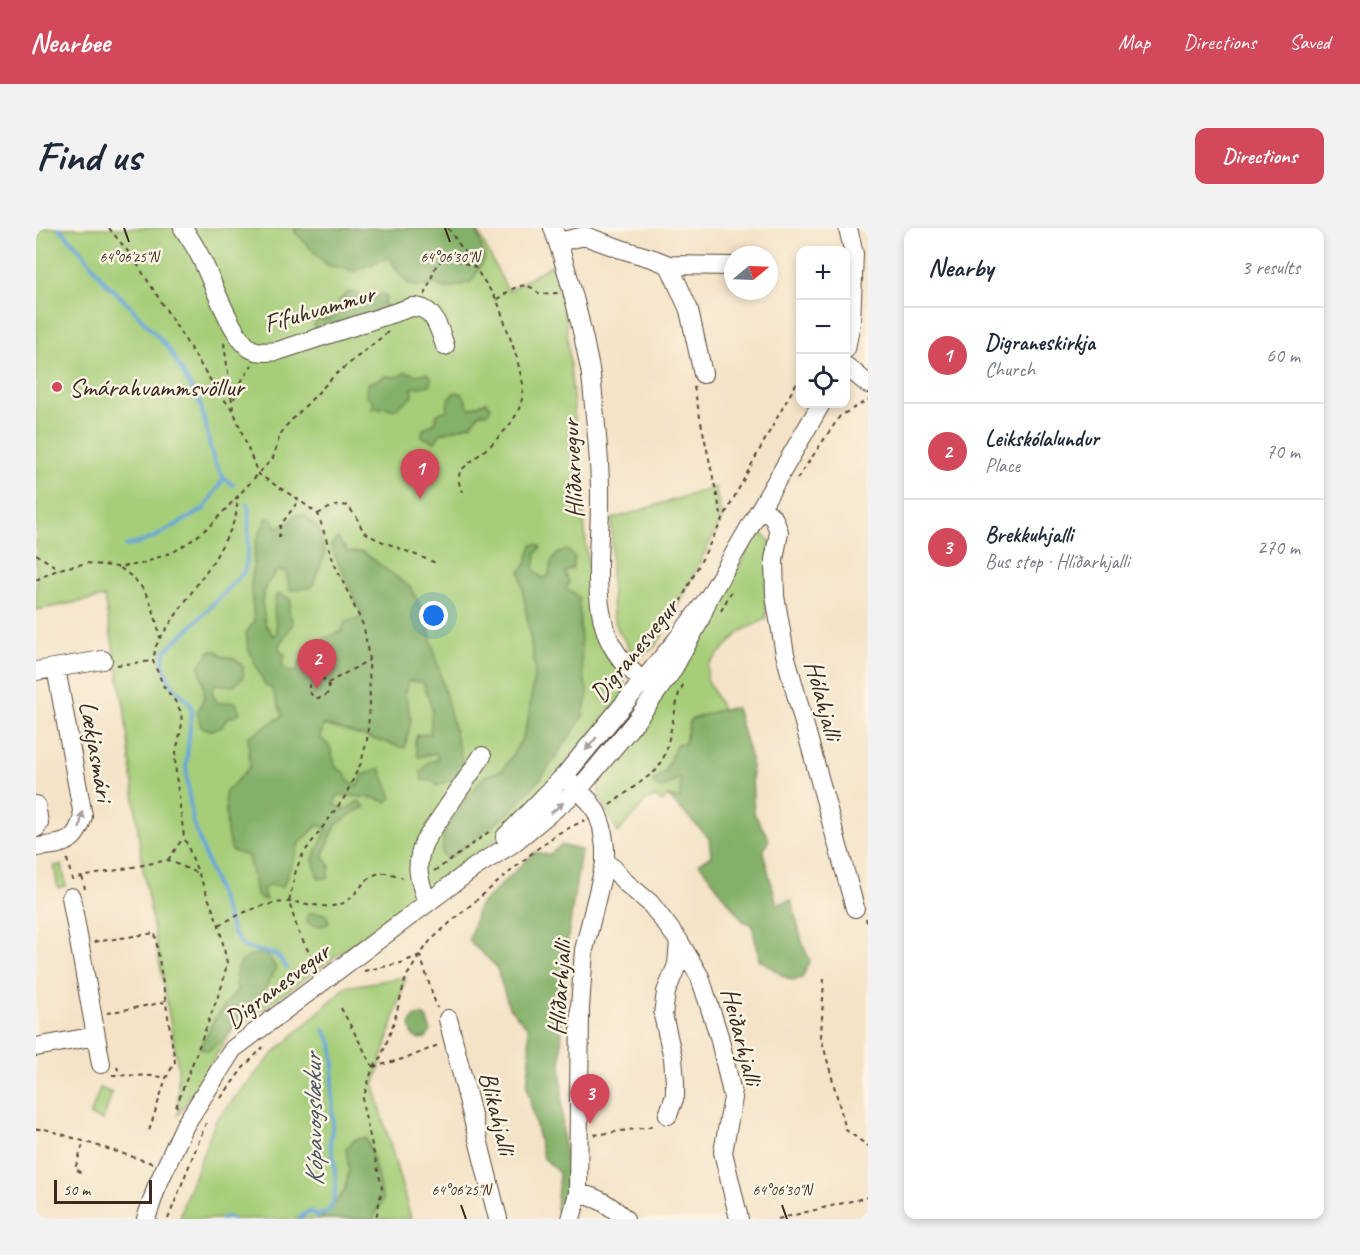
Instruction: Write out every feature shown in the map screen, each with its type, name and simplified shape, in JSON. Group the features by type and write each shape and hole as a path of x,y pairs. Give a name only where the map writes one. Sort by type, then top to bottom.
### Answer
{"street":[{"name":"Fífuhvammur","path":"183,228 199,254 233,327 240,339 251,349 265,352 278,351 421,306"},
{"path":"848,228 861,251 850,327"},
{"path":"556,235 585,236 669,265 724,266"},
{"name":"Hlíðarvegur","path":"556,235 591,371 600,492 599,608 605,631 616,652 642,681 657,692"},
{"path":"669,265 688,310 703,374"},
{"path":"421,306 435,320 445,346"},
{"path":"850,369 868,384"},
{"name":"Digranesvegur","path":"475,867 565,775 676,641 709,597 819,408"},
{"name":"Hólahjalli","path":"762,507 774,519 779,532 774,560 775,596 785,654 855,908"},
{"name":"Digranesvegur","path":"146,1219 157,1186 185,1125 233,1049 475,867 512,844 579,789 657,692 686,648 709,597"},
{"name":"Lækjasmári","path":"36,671 103,660"},
{"name":"Lækjasmári","path":"56,668 83,816 80,829 63,844"},
{"path":"427,903 418,868 424,842 482,756"},
{"name":"Hlíðarhjalli","path":"565,775 595,810 602,827 606,863 584,950 580,1008 578,1193 572,1219"},
{"path":"36,805 39,822 36,828"},
{"path":"36,847 63,844"},
{"name":"Heiðarhjalli","path":"606,863 650,903 679,941 700,977 719,1036 733,1098 723,1152 739,1219"},
{"path":"70,897 101,1064"},
{"path":"668,1115 675,1096 675,1082 673,1058 663,1015 666,992 677,965 679,941"},
{"name":"Blikahjalli","path":"444,1017 498,1219"},
{"path":"36,1047 96,1036"},
{"path":"578,1193 596,1197 625,1219"}],"path":[{"path":"110,228 134,259 216,389 234,412 258,474 318,514 334,563 364,627 369,660 370,705 367,740 361,763 344,798 303,854 296,870 289,902 298,931 318,968"},
{"path":"448,228 497,300 516,355 523,384 518,412 509,426 461,470 458,482 462,492"},
{"path":"421,306 436,263 451,258 475,267"},
{"path":"497,300 508,291 522,286 530,286 539,294 563,292"},
{"path":"36,580 59,569 87,563 118,567 141,564 175,551 195,538 212,524 273,458 280,435 286,426 335,375 395,327"},
{"path":"232,402 249,368 265,352"},
{"path":"703,374 694,385 722,519"},
{"path":"670,622 722,519 796,386"},
{"path":"175,1111 223,983 227,963 219,925 184,837 175,757 182,724 181,712 164,687 153,661 160,638 214,560 231,529 236,515 238,496"},
{"path":"279,538 280,526 299,500"},
{"path":"318,514 331,507 348,506 363,531 376,539 436,563"},
{"path":"36,554 59,569"},
{"path":"118,567 141,585 150,599 160,638"},
{"path":"328,683 369,660"},
{"path":"323,678 328,683 329,689 323,697 317,698 311,694 309,688 313,679 323,678"},
{"path":"168,860 184,837"},
{"path":"63,844 72,879 168,860 199,874"},
{"path":"219,925 233,917"},
{"path":"94,942 155,933 175,1062 166,1078 148,1134"},
{"path":"376,1219 382,1188 362,1102 373,1067 380,1059 394,1022 406,977 420,955 444,1017"},
{"path":"824,979 821,1037 846,1130 868,1146"},
{"path":"92,1016 166,1002"},
{"path":"341,1008 373,1067"},
{"path":"373,1067 410,1057 444,1042"},
{"path":"101,1064 106,1074 166,1078"},
{"path":"594,1136 649,1127 668,1115"},
{"path":"36,1129 45,1129 155,1164"},
{"path":"81,1172 75,1169 84,1141"},
{"path":"778,1219 868,1197"}],"green space":[{"path":"36,228 476,228 508,291 553,264 566,320 593,621 602,644 619,666 624,678 625,694 510,826 488,846 231,1032 178,1115 178,1066 142,864 124,705 104,597 36,610"},
{"path":"294,228 476,228 485,259 471,282 445,289 435,284 418,287 406,282 389,257 354,271 327,265 295,232"},
{"path":"348,292 358,293 362,300 384,294 387,298 383,303 388,307 319,331 314,326 316,320 335,316 339,301"},
{"path":"406,372 417,375 427,373 431,377 431,384 412,388 413,396 394,410 385,407 372,409 374,402 366,395 367,384 386,376 397,377"},
{"path":"456,392 463,396 469,409 486,402 491,407 488,413 480,413 472,424 440,434 435,442 422,437 423,429 435,423 437,414 447,410 449,398"},
{"path":"715,487 722,519 662,636 654,647 644,654 630,649 618,630 613,615 612,519"},
{"path":"296,515 304,515 319,530 325,554 312,587 290,591 286,571 277,571 266,585 262,601 265,624 274,636 277,633 274,610 276,595 281,594 291,600 289,611 293,624 279,645 281,653 285,654 282,664 286,671 296,672 308,649 342,631 345,622 363,617 331,546 337,538 348,552 363,552 411,588 426,619 463,763 458,778 437,786 433,781 422,780 421,772 429,762 438,759 436,753 418,757 415,742 417,735 430,734 432,709 423,682 408,681 405,693 411,720 405,748 324,725 320,737 330,747 336,768 344,772 349,781 357,786 363,775 380,768 392,798 386,802 374,798 338,795 334,804 345,810 359,801 365,807 336,825 323,855 330,866 328,878 318,878 313,859 327,829 318,825 299,844 283,887 268,885 263,890 266,900 257,897 248,856 232,851 227,834 225,793 250,767 248,737 283,716 271,687 265,685 248,648 246,633 254,622 251,587 256,541 267,518 273,519 276,527 287,525"},
{"path":"759,531 771,542 766,588 766,619 741,631 708,665 707,678 722,709 690,720 685,743 677,744 664,773 665,787 682,778 680,799 668,796 662,802 655,797 647,800 618,833 599,795 597,779 713,611"},
{"path":"537,544 541,547 536,554 534,569 543,579 549,575 555,556 567,550 575,557 573,568 565,572 569,582 566,589 579,599 582,668 588,694 582,718 541,778 509,813 447,859 442,853 444,832 485,776 503,770 522,739 528,720 535,669 520,572 526,564 532,545"},
{"path":"210,651 217,651 222,656 235,659 243,666 243,678 233,686 215,684 212,692 217,703 235,702 240,712 227,718 222,727 211,730 201,727 197,712 203,700 204,690 199,667"},
{"path":"736,708 751,759 754,813 769,839 763,852 777,904 791,900 803,945 810,961 802,978 792,980 759,959 752,924 743,921 699,863 711,856 709,838 668,796 680,799 681,778 665,787 657,787 653,781 664,773 677,744 685,743 690,720 722,709"},
{"path":"561,845 581,850 563,971 561,1060 563,1142 572,1171 566,1213 561,1216 556,1209 559,1173 543,1157 527,1087 530,1058 528,1028 509,1007 496,966 469,941 478,907 535,852 549,855"},
{"path":"62,865 66,886 58,888 54,866"},
{"path":"311,913 322,913 327,916 329,923 318,926 310,924 307,922 307,916"},
{"path":"259,953 268,955 276,968 261,996 221,1041 208,1051 200,1048 214,1020 237,990 236,976 239,966 246,958"},
{"path":"406,977 374,1086 411,1219 180,1219 184,1202 216,1120 271,1056 346,987"},
{"path":"421,1015 426,1017 431,1031 426,1038 418,1039 413,1036 410,1025 414,1017"},
{"path":"100,1088 112,1093 103,1120 90,1116"},
{"path":"366,1138 383,1200 373,1219 321,1219 344,1192 349,1171 346,1148 356,1139"}],"waterway":[{"name":"Kópavogslækur","path":"59,228 83,253 105,282 169,349 200,403 214,461 224,478 233,485"},
{"path":"126,546 155,537 204,509 224,478"},
{"name":"Kópavogslækur","path":"247,504 249,508 248,540 244,572 165,651 163,662 168,678 189,702 192,709 186,766 193,822 233,933 244,947 277,955 287,968"},
{"name":"Kópavogslækur","path":"300,1219 310,1211 317,1216 328,1212 334,1200 336,1183 330,1143 333,1121 334,1063 332,1043 324,1030"},
{"name":"Kópavogslækur","path":"222,1219 227,1217 232,1219"}],"place":[{"name":"Smárahvammsvöllur","path":"57,387"},
{"name":"Digraneskirkja","path":"420,499"},
{"name":"Leikskólalundur","path":"317,689"},
{"name":"Brekkuhjalli","path":"590,1124"}]}
